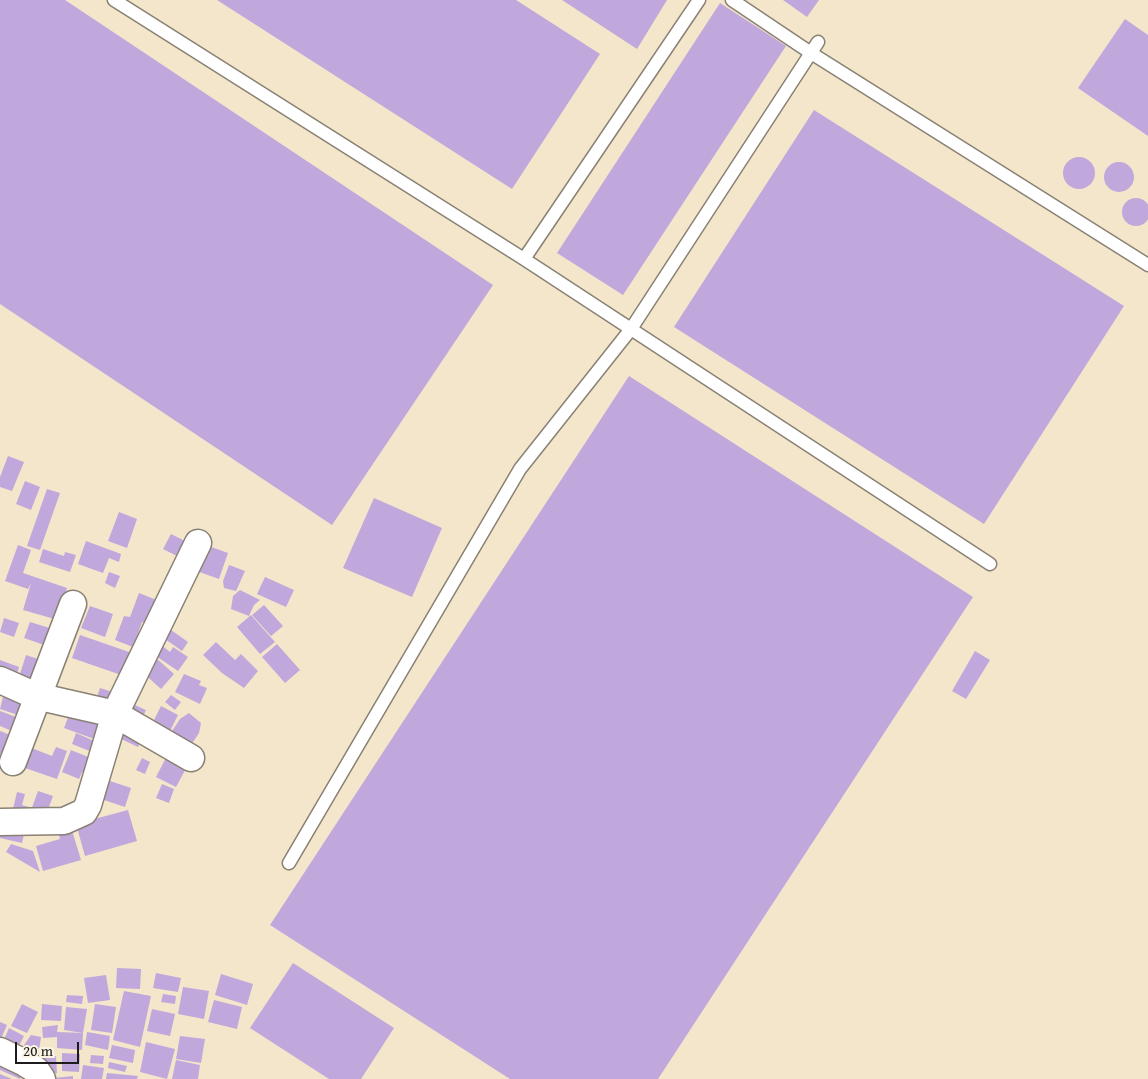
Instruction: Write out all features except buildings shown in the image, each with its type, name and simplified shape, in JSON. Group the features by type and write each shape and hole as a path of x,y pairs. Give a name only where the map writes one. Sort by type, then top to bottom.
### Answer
{"street":[{"path":"0,822 64,822 84,812 88,805 115,714 198,543"},
{"path":"12,762 73,604"},
{"path":"0,680 36,696 115,714 190,758"},
{"path":"0,1051 36,1070 42,1079"}],"lane":[{"path":"114,0 524,259 990,564"},
{"path":"524,259 699,0"},
{"path":"732,0 814,48 1148,265"},
{"path":"289,863 520,469 631,329 814,48"}]}
